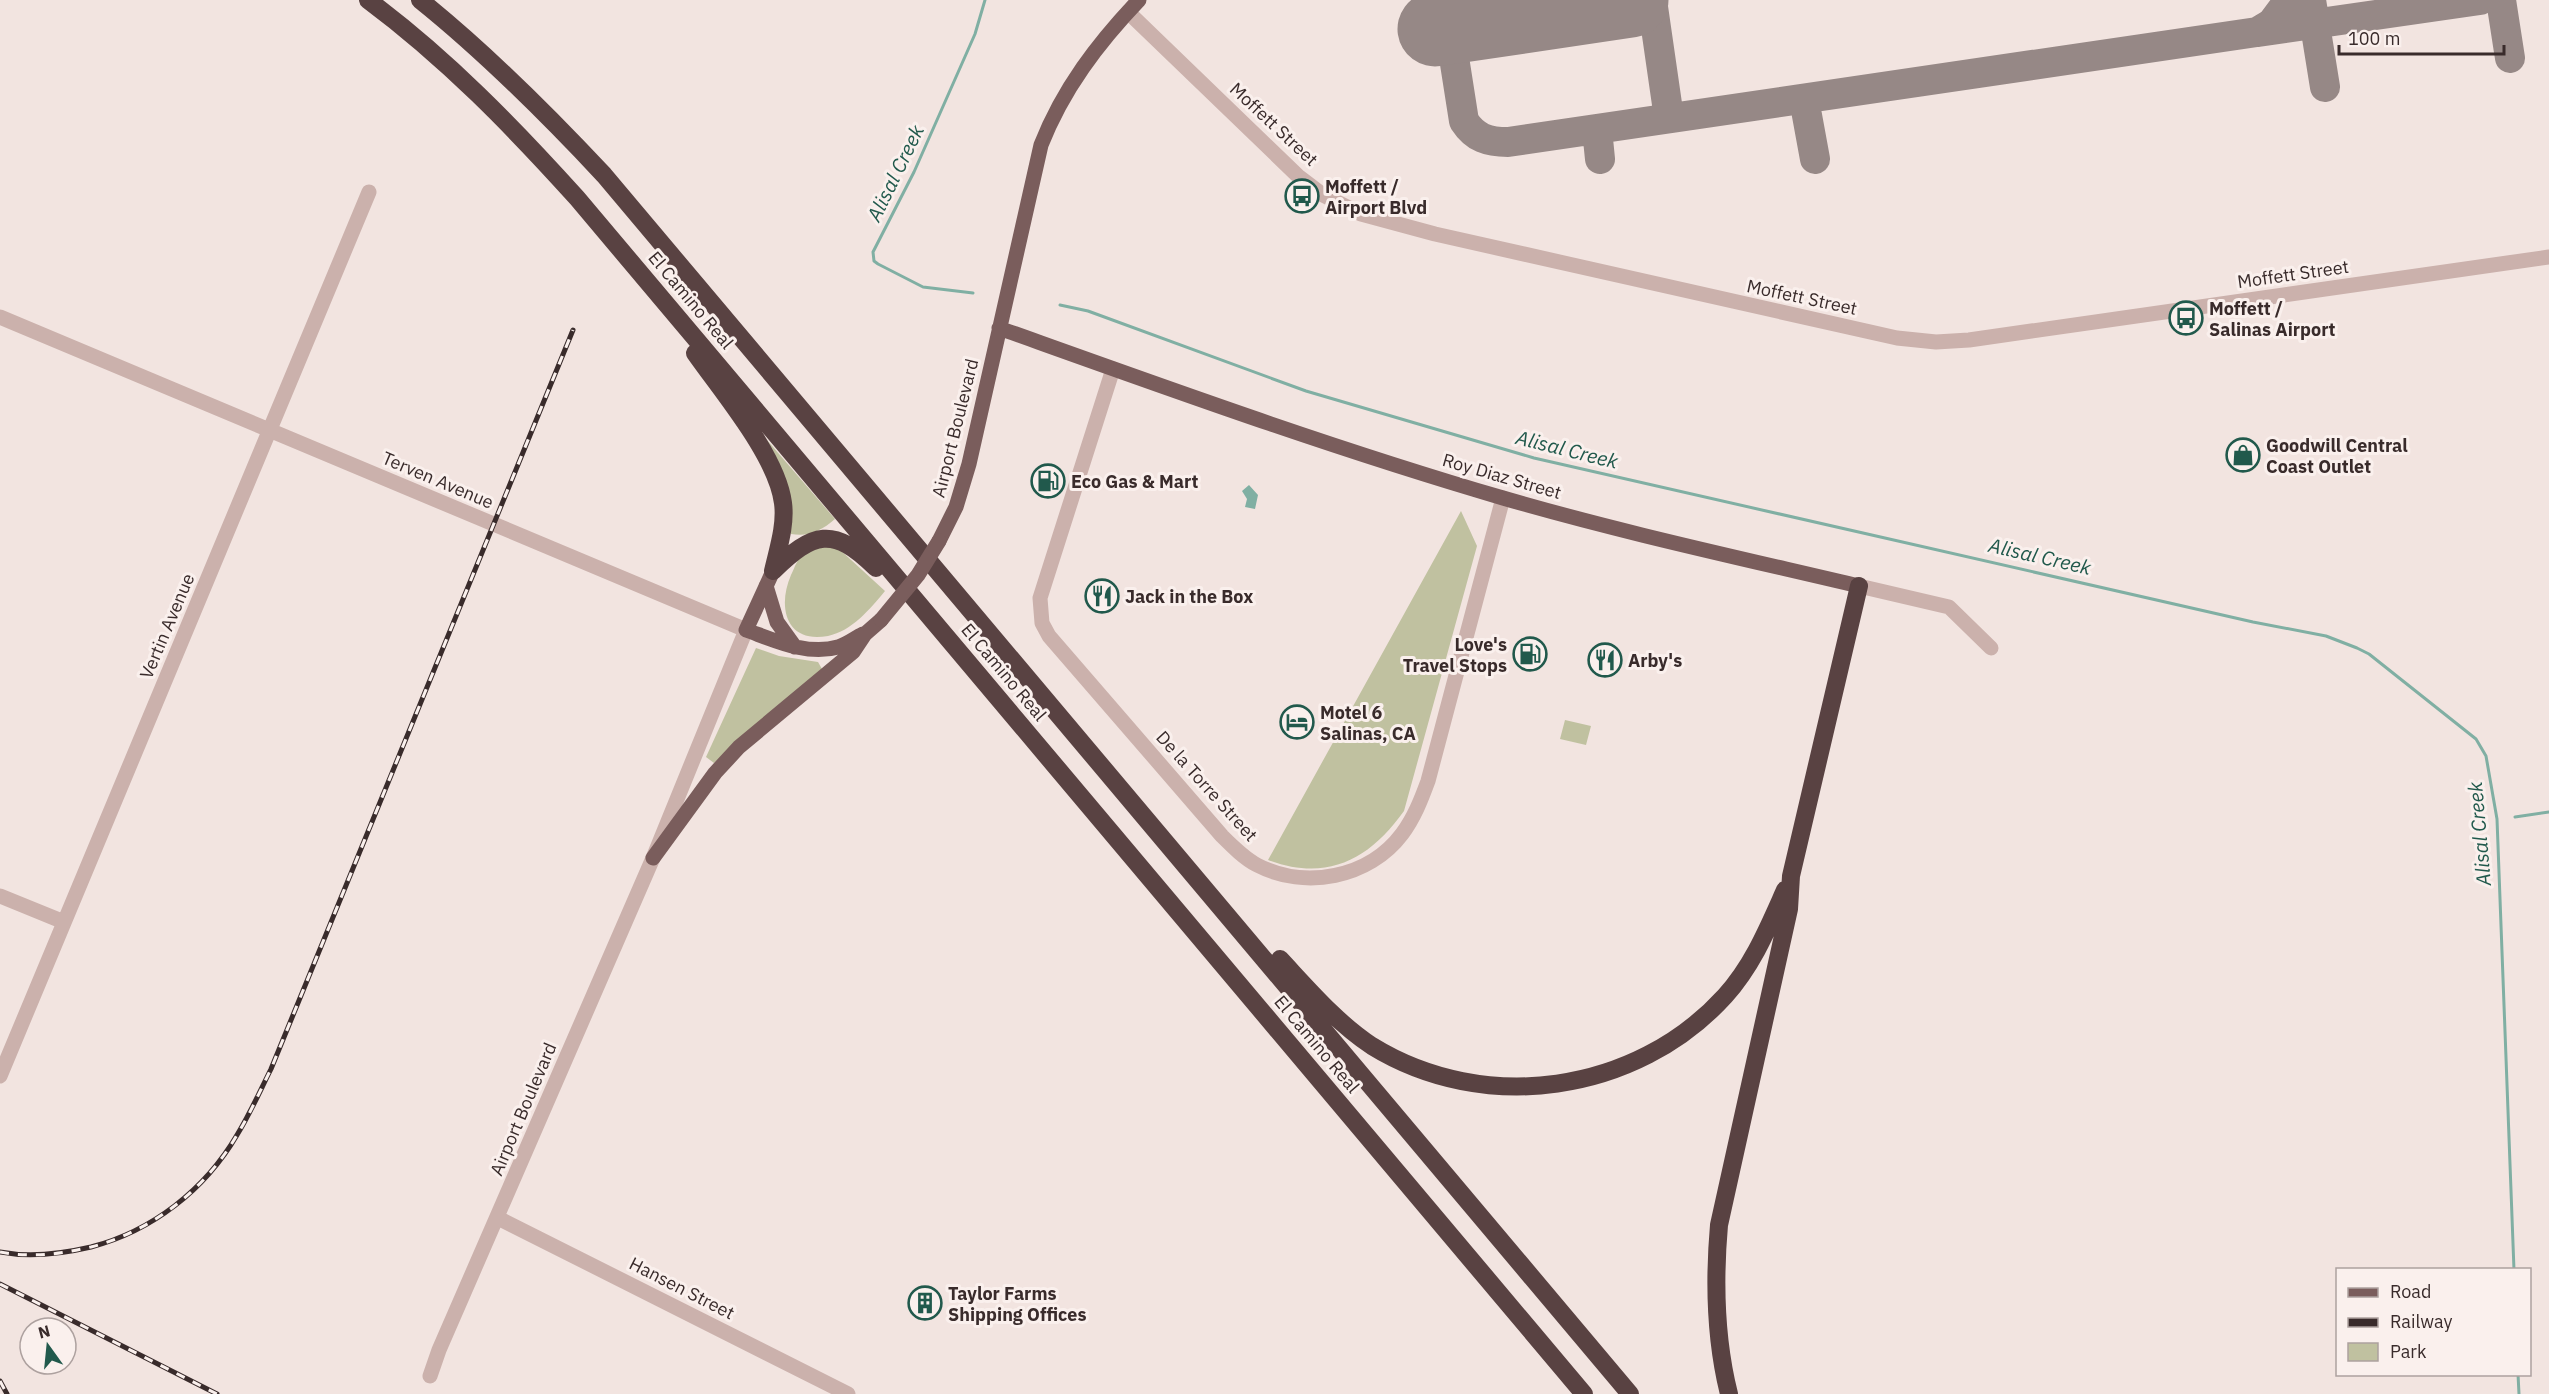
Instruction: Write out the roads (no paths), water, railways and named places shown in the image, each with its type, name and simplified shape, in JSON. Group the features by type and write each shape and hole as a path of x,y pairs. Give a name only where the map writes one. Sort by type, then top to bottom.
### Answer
{"highway":[{"name":"El Camino Real","path":"420,0 503,71 556,123 646,224 1630,1394"},
{"path":"439,0 503,71"},
{"name":"El Camino Real","path":"369,1 427,47 480,96 531,147 626,255 1584,1394"},
{"path":"626,255 752,435 772,469 781,494 784,518 769,578"},
{"path":"769,578 799,546 812,540 826,538 847,544 864,556 965,659"},
{"path":"1729,1394 1716,1311 1719,1225 1789,909 1791,876 1859,586"},
{"path":"1238,927 1272,950 1344,1024 1391,1056 1417,1068 1462,1081 1514,1087 1541,1086 1592,1077 1619,1068 1670,1042 1694,1025 1725,996 1743,974 1768,929 1791,876"}],"main road":[{"name":"Airport Boulevard","path":"653,858 715,772 739,747 852,652 865,634 881,620 918,575 939,541 956,507 969,464 1034,173 1053,116 1085,63 1139,0"},
{"name":"Roy Diaz Street","path":"999,328 1261,422 1503,498 1614,528 1859,586"},
{"path":"746,630 769,578"},
{"path":"769,578 777,622 795,647"},
{"name":"Terven Avenue","path":"746,630 795,647 813,650 838,647 865,634"}],"street":[{"name":"Moffett Street","path":"1128,12 1298,176 1346,208 1434,234 1897,338 1936,342 1970,340 2549,257"},
{"name":"Vertin Avenue","path":"0,1076 369,192"},
{"name":"Terven Avenue","path":"0,316 746,630"},
{"name":"De la Torre Street","path":"1113,369 1040,598 1042,623 1049,636 1222,836 1245,857 1271,871 1303,878 1318,878 1349,872 1376,859 1390,847 1416,813 1431,770 1503,498"},
{"name":"Roy Diaz Street","path":"1859,586 1949,607 1991,648"},
{"name":"Airport Boulevard","path":"430,1376 439,1350 653,858 746,630"},
{"path":"0,896 64,922"},
{"name":"Hansen Street","path":"498,1218 848,1394"}],"water":[{"path":"1249,485 1258,495 1255,509 1245,507 1247,499 1242,491"}],"waterway":[{"name":"Alisal Creek","path":"973,293 923,287 878,264 874,261 873,252 914,172 975,34 985,0"},
{"name":"Alisal Creek","path":"1060,305 1088,311 1306,391 1534,458 2253,622 2326,636 2369,654 2476,739 2486,756 2497,819 2514,1268"},
{"path":"2515,817 2549,812"},
{"name":"Alisal Creek","path":"2518,1376 2519,1394"}],"railway":[{"path":"0,1252 35,1255 68,1252 113,1240 135,1230 175,1206 193,1190 224,1155 237,1135 271,1069 573,330"},
{"path":"0,1284 217,1394"},
{"path":"0,1381 7,1394"}],"place":[{"name":"Moffett / Airport Blvd","path":"1302,196"},
{"name":"Moffett / Salinas Airport","path":"2186,318"},
{"name":"Goodwill Central Coast Outlet","path":"2243,455"},
{"name":"Eco Gas & Mart","path":"1048,481"},
{"name":"Jack in the Box","path":"1102,596"},
{"name":"Love's Travel Stops","path":"1530,654"},
{"name":"Arby's","path":"1605,660"},
{"name":"Motel 6 Salinas, CA","path":"1297,722"},
{"name":"Taylor Farms Shipping Offices","path":"925,1303"}]}
